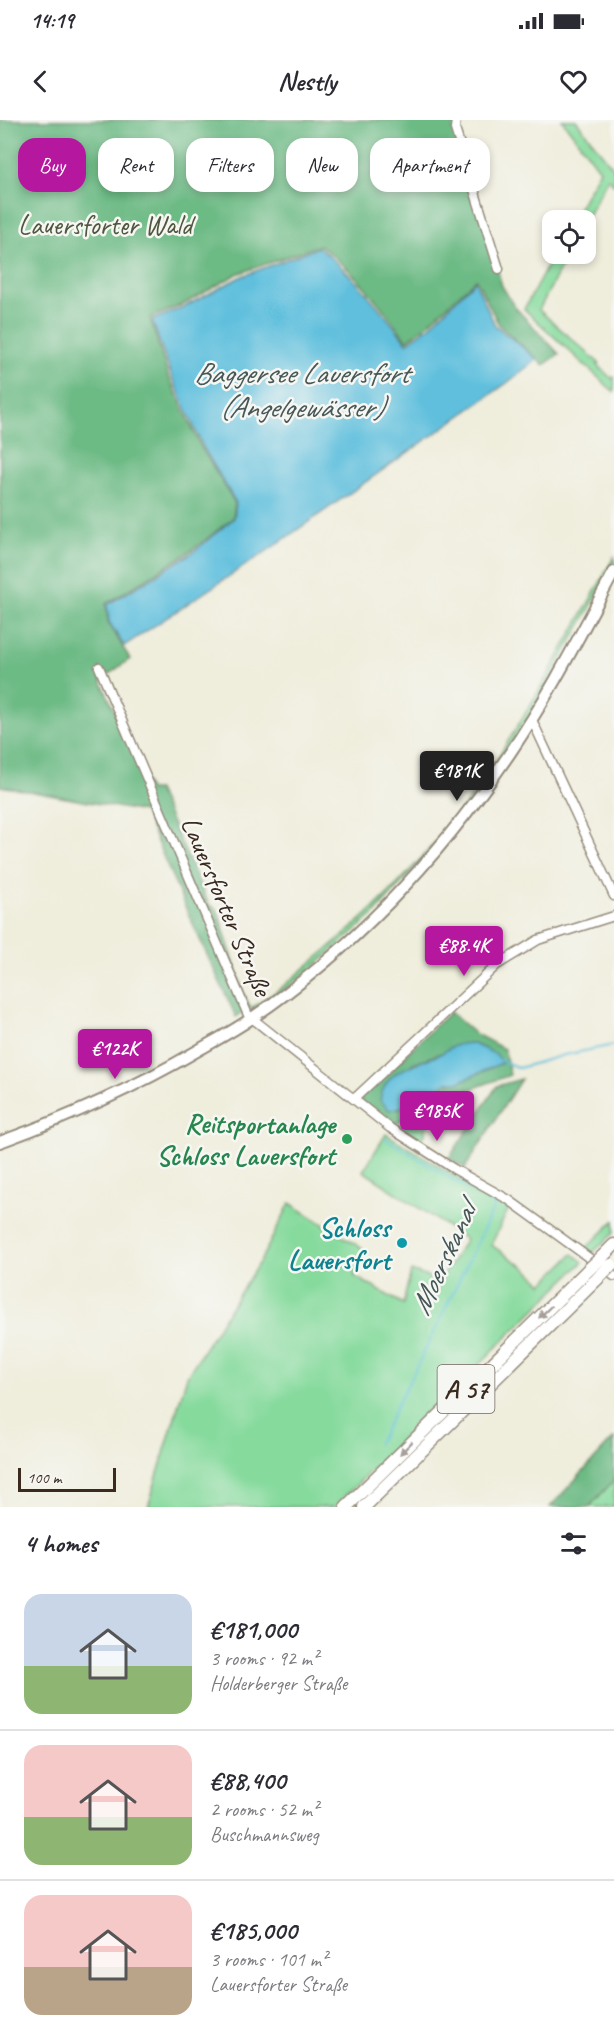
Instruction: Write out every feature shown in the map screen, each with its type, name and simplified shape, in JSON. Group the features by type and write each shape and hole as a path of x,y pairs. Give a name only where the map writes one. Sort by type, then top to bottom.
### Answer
{"highway":[{"name":"A 57","path":"346,1507 592,1275 610,1265 614,1245"},
{"name":"A 57","path":"364,1507 592,1275"}],"main road":[{"path":"0,1142 48,1125 145,1081 252,1018 345,945 412,880 461,821 532,720 614,572"}],"street":[{"path":"456,120 456,129 499,269"},
{"name":"Lauersforter Straße","path":"99,667 248,1015 390,1128 610,1265"},
{"path":"532,720 614,896"},
{"path":"354,1099 497,965 538,940 614,916"}],"green space":[{"name":"Lauersforter Wald","path":"0,120 454,120 459,138 370,138 370,192 475,192 502,286 514,306 559,354 544,365 499,325 476,279 407,341 367,290 345,266 320,245 237,274 184,304 150,318 168,375 201,447 235,503 233,518 191,551 106,604 108,622 130,659 101,680 149,790 157,790 209,905 217,909 244,994 251,1008 236,1017 144,812 0,786"},
{"path":"562,120 576,120 614,169 614,185 608,178 591,210 578,210 600,170"},
{"path":"549,264 563,264 539,310 599,363 597,365 611,378 614,377 614,392 524,309"},
{"path":"614,557 614,565 529,717 456,822 373,915 302,977 257,1009 251,1008 288,982 346,934 389,893 448,827 483,780 518,726"},
{"path":"450,1012 474,1033 504,1049 510,1075 474,1088 398,1122 390,1124 360,1098","holes":["471,1043 496,1054 502,1063 459,1082 446,1082 430,1097 397,1109 412,1063"]},
{"path":"521,1079 465,1168 449,1158 497,1086"},
{"path":"428,1113 431,1118 425,1129 425,1135 418,1141 402,1132 401,1125"},
{"path":"386,1134 509,1208 491,1245 526,1268 543,1284 573,1254 583,1262 334,1507 148,1507 187,1376 262,1258 290,1203 368,1252 354,1276 403,1304 411,1271 440,1281 466,1239 363,1171"},
{"path":"614,1221 614,1233 591,1254 584,1250"},
{"path":"614,1438 614,1480 589,1507 550,1507"},
{"path":"614,1480 614,1507 589,1507"}],"water":[{"name":"Baggersee Lauersfort (Angelgewässer)","path":"319,247 366,292 407,343 430,326 475,281 495,325 537,359 507,383 270,549 124,646 109,622 107,605 192,553 234,518 236,503 203,447 171,375 152,320 186,306 240,277"},
{"path":"471,1043 496,1054 502,1063 459,1082 446,1082 437,1094 419,1103 389,1110 380,1100 387,1082 401,1070 454,1046"}],"waterway":[{"name":"Moerskanal","path":"500,1060 519,1068 564,1055 614,1045"},
{"name":"Moerskanal","path":"377,1444 495,1205 386,1139"}],"place":[{"name":"Reitsportanlage Schloss Lauersfort","path":"347,1139"},
{"name":"Schloss Lauersfort","path":"402,1243"}]}
